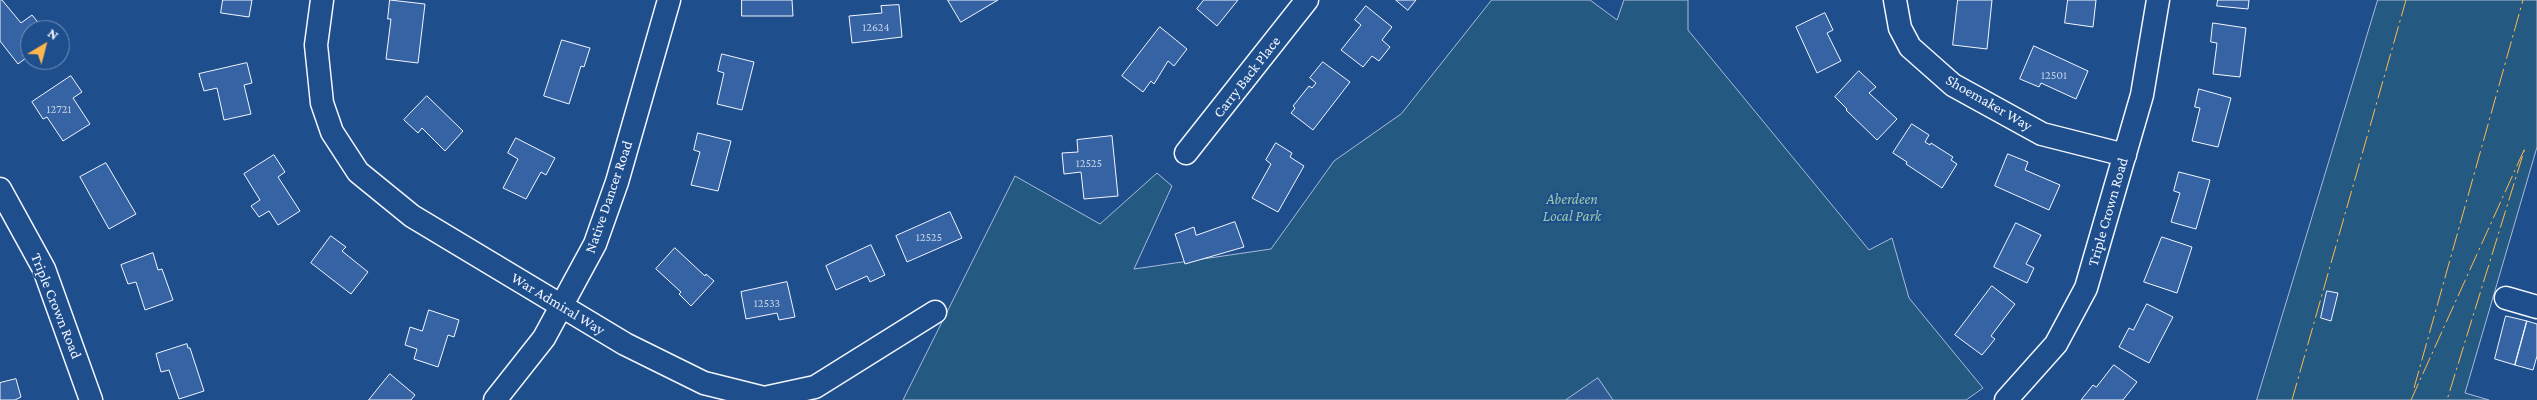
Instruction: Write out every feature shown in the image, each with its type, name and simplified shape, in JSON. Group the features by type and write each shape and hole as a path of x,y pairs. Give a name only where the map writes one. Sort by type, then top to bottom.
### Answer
{"street":[{"name":"War Admiral Way","path":"322,0 316,45 322,103 332,132 358,172 412,216 625,344 704,383 764,398 815,387 935,312"},
{"name":"Native Dancer Road","path":"495,400 544,338 563,307 595,244 614,191 669,0"},
{"name":"Carry Back Place","path":"1186,154 1307,0"},
{"name":"Shoemaker Way","path":"1895,0 1900,28 1910,47 1953,85 2042,134 2125,155"},
{"name":"Triple Crown Road","path":"2006,400 2056,344 2086,288 2142,96 2158,0"},
{"name":"Triple Crown Road","path":"2,195 44,269 91,400"},
{"path":"2506,298 2537,307"}],"green space":[{"name":"Aberdeen Local Park","path":"1492,0 1590,0 1617,20 1624,0 1688,0 1688,30 1869,250 1892,238 1909,298 1983,388 1966,400 903,400 1015,176 1100,224 1157,173 1172,186 1134,269 1271,249 1334,161 1401,114"},
{"path":"2378,0 2537,0 2537,147 2465,393 2489,400 2257,400"}],"shaded area":[{"path":"1598,378 1613,400 1566,400"}],"building":[{"path":"2,0 20,22 20,62 18,64 0,41 0,2"},
{"path":"223,0 252,0 249,17 221,13"},
{"path":"390,0 425,4 418,63 386,59 391,19 388,19"},
{"path":"742,0 792,0 793,16 742,16"},
{"path":"948,0 998,0 961,22"},
{"path":"1204,0 1238,0 1217,26 1197,9"},
{"path":"1396,0 1416,0 1408,10"},
{"path":"1958,0 1992,0 1987,49 1953,45"},
{"path":"2068,0 2096,0 2093,27 2065,23"},
{"path":"2218,0 2249,0 2248,9 2217,6"},
{"path":"899,5 902,37 852,43 849,16 882,13 881,6"},
{"path":"1366,6 1392,27 1382,40 1390,47 1379,61 1372,56 1363,67 1341,50 1361,25 1355,20"},
{"path":"1825,13 1833,30 1827,33 1841,61 1817,73 1796,27"},
{"path":"32,15 36,20 25,20"},
{"path":"2213,23 2246,28 2240,77 2213,74 2217,43 2211,42"},
{"path":"1160,27 1187,49 1174,66 1168,61 1154,84 1151,81 1143,92 1122,76"},
{"path":"562,40 590,48 584,67 581,66 569,104 544,96"},
{"path":"2034,46 2088,71 2076,99 2041,83 2039,87 2020,79"},
{"path":"722,54 754,62 742,110 717,104 724,73 718,71"},
{"path":"1323,62 1350,82 1313,130 1291,113 1295,108 1293,106 1309,86 1312,88 1316,83 1310,78"},
{"path":"247,63 252,83 244,85 251,114 224,120 217,88 204,91 199,74"},
{"path":"1859,71 1876,87 1869,93 1897,119 1877,140 1835,97"},
{"path":"71,76 82,92 73,98 90,124 63,141 47,117 43,119 32,102"},
{"path":"2199,89 2231,98 2218,147 2192,141 2200,108 2195,107"},
{"path":"427,96 463,131 445,151 422,128 418,133 404,120"},
{"path":"1912,124 1929,135 1925,142 1930,145 1931,143 1953,157 1951,160 1957,164 1942,188 1893,153"},
{"path":"698,133 731,141 718,191 691,185 700,152 694,150"},
{"path":"1112,136 1118,196 1084,199 1081,172 1064,174 1062,153 1078,152 1077,140"},
{"path":"516,138 555,158 546,175 541,172 526,199 503,188 518,159 508,153"},
{"path":"1276,143 1292,153 1290,157 1304,166 1278,212 1252,198 1271,164 1266,160"},
{"path":"2008,154 2028,162 2025,170 2060,185 2049,210 1995,186"},
{"path":"274,155 285,172 278,177 300,211 278,225 269,211 259,217 251,206 260,200 244,174"},
{"path":"106,163 136,214 109,229 80,177"},
{"path":"2179,172 2210,180 2196,229 2171,222 2180,193 2174,191"},
{"path":"950,212 962,238 907,262 896,236"},
{"path":"1235,222 1244,247 1185,264 1175,234 1194,227 1196,235"},
{"path":"2016,223 2041,235 2026,264 2034,268 2027,283 1994,267"},
{"path":"331,236 346,247 342,251 368,272 351,294 311,263"},
{"path":"2162,237 2192,247 2177,293 2144,282"},
{"path":"871,245 885,275 870,282 867,276 836,290 826,266"},
{"path":"675,248 705,276 706,274 714,281 691,306 679,294 681,292 656,269"},
{"path":"153,253 158,270 162,269 173,300 145,310 136,282 128,284 121,265"},
{"path":"787,282 795,317 779,320 777,313 746,319 741,292"},
{"path":"1992,286 2015,304 1991,336 1995,339 1982,355 1955,335"},
{"path":"2327,291 2338,293 2331,321 2321,318"},
{"path":"2147,304 2173,317 2149,363 2119,347 2129,328 2133,330"},
{"path":"429,310 459,320 454,337 448,335 438,367 414,359 417,349 405,345 410,327 422,331"},
{"path":"2506,316 2527,321 2515,365 2495,359"},
{"path":"2527,321 2537,324 2537,356 2533,370 2515,365"},
{"path":"187,344 204,391 179,399 169,370 161,372 156,354"},
{"path":"2114,365 2137,382 2123,400 2081,400 2093,385 2096,387"},
{"path":"390,374 415,395 411,400 369,400"},
{"path":"16,379 21,397 15,400 0,400 0,383"}],"power":[{"path":"2292,400 2406,0"},
{"path":"2414,388 2523,0"},
{"path":"2411,400 2525,148 2447,400"}]}
